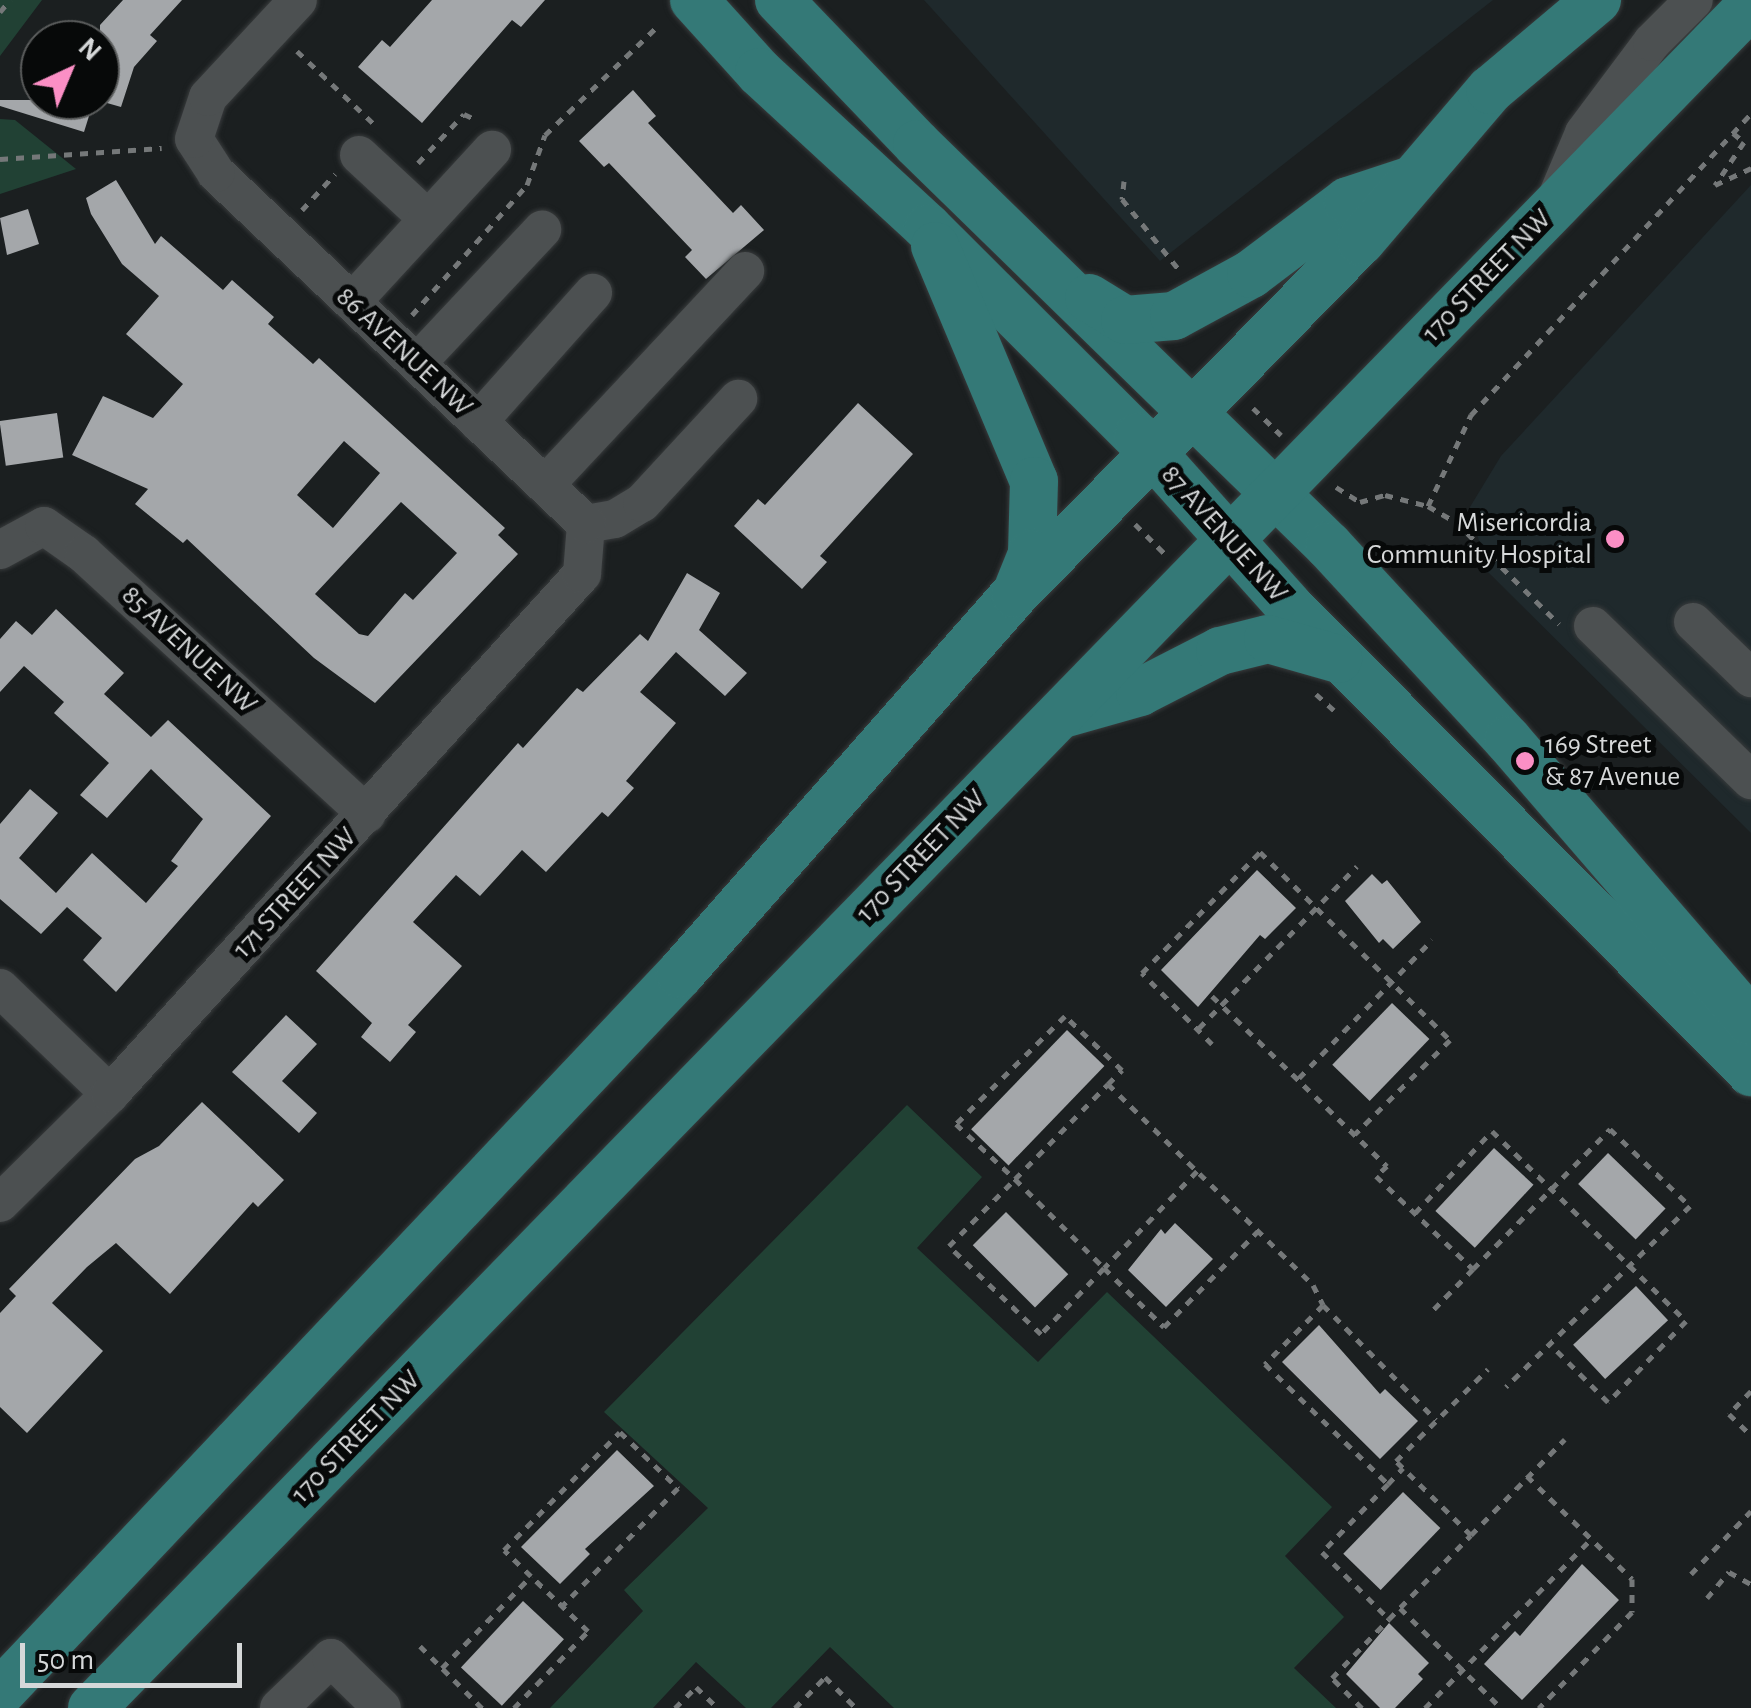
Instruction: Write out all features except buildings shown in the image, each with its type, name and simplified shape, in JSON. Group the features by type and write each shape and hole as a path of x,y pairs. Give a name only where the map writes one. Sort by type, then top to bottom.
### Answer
{"main road":[{"name":"87 AVENUE NW","path":"760,0 791,13 1034,260 1274,494 1508,740 1746,1046"},
{"path":"0,1694 680,974 1015,594 1415,179 1490,90 1597,0"},
{"name":"170 STREET NW","path":"92,1708 1751,5"},
{"name":"87 AVENUE NW","path":"675,13 759,72 928,228 1152,453 1229,542 1328,676 1746,1046"},
{"path":"1034,260 1108,311 1148,322 1174,316 1250,274 1348,201 1415,179"},
{"path":"928,228 1034,482 1032,554 1015,594"},
{"path":"1059,714 1140,692 1220,651 1268,638 1328,676"}],"street":[{"path":"194,139 208,97 298,0"},
{"path":"1552,209 1584,133 1652,42 1694,0"},
{"name":"86 AVENUE NW","path":"194,139 216,173 586,524"},
{"path":"352,302 502,139"},
{"path":"355,154 428,219"},
{"path":"404,351 542,230"},
{"path":"545,484 745,271"},
{"path":"478,422 593,293"},
{"path":"586,524 615,520 642,504 738,399"},
{"name":"171 STREET NW","path":"0,1203 110,1094 582,574 586,524"},
{"name":"85 AVENUE NW","path":"0,550 44,526 84,554 367,814"},
{"path":"1692,622 1751,678"},
{"path":"1593,626 1751,780"},
{"path":"0,988 110,1094"},
{"path":"279,1708 331,1658 382,1708"}],"path":[{"path":"0,12 10,0"},
{"path":"404,351 526,185 539,148 675,13"},
{"path":"271,29 370,116 378,128 280,234"},
{"path":"406,152 420,164 464,114 502,139 539,148"},
{"path":"1751,114 1732,132 1744,142 1715,185 1751,168"},
{"path":"0,158 84,158 194,139"},
{"path":"1109,498 1190,580"},
{"path":"1328,676 1348,723"},
{"path":"1212,1044 1142,972 1260,852 1450,1040 1355,1134"},
{"path":"1200,1028 1357,866"},
{"path":"1299,1078 1432,940"},
{"path":"1212,996 1387,1166 1376,1176 1473,1270"},
{"path":"1197,1171 1104,1268 1041,1334 949,1246 1015,1179 1108,1084 1122,1070 1065,1016 956,1124 1015,1179 1104,1268 1164,1327 1258,1231"},
{"path":"1108,1084 1313,1285 1323,1305 1436,1420"},
{"path":"1432,1311 1610,1130 1690,1206 1506,1387"},
{"path":"1415,1213 1492,1131 1686,1321 1608,1402 1550,1344"},
{"path":"1323,1305 1265,1364 1388,1484"},
{"path":"1471,1534 1396,1460 1488,1368"},
{"path":"1751,1391 1729,1414 1751,1435"},
{"path":"514,1708 588,1631 562,1606 504,1550 620,1432 678,1488 562,1606"},
{"path":"1362,1708 1332,1678 1565,1439"},
{"path":"1389,1619 1322,1552 1403,1467"},
{"path":"1527,1476 1632,1579 1632,1612 1539,1708"},
{"path":"1691,1574 1751,1511"},
{"path":"1424,1708 1592,1539"},
{"path":"1708,1598 1729,1572 1751,1584"},
{"path":"442,1668 531,1576"},
{"path":"1400,1608 1501,1708"},
{"path":"420,1646 482,1708"},
{"path":"795,1708 824,1677 856,1708"},
{"path":"675,1708 696,1686 718,1708"}],"shaded area":[{"path":"924,0 1493,0 1160,261"},
{"name":"Misericordia Community Hospital","path":"1751,185 1751,833 1487,571 1470,507 1501,456"}],"green space":[{"path":"0,0 42,0 27,20 20,20 20,29 0,56"},
{"path":"0,119 15,120 76,169 0,194"},
{"path":"907,1105 982,1177 917,1248 1038,1362 1107,1292 1332,1507 1285,1556 1344,1617 1294,1668 1336,1708 894,1708 830,1647 771,1708 746,1708 696,1662 653,1708 550,1708 643,1611 624,1590 708,1508 604,1412"}],"place":[{"name":"Misericordia Community Hospital","path":"1615,539"},
{"name":"169 Street & 87 Avenue","path":"1525,761"}]}
